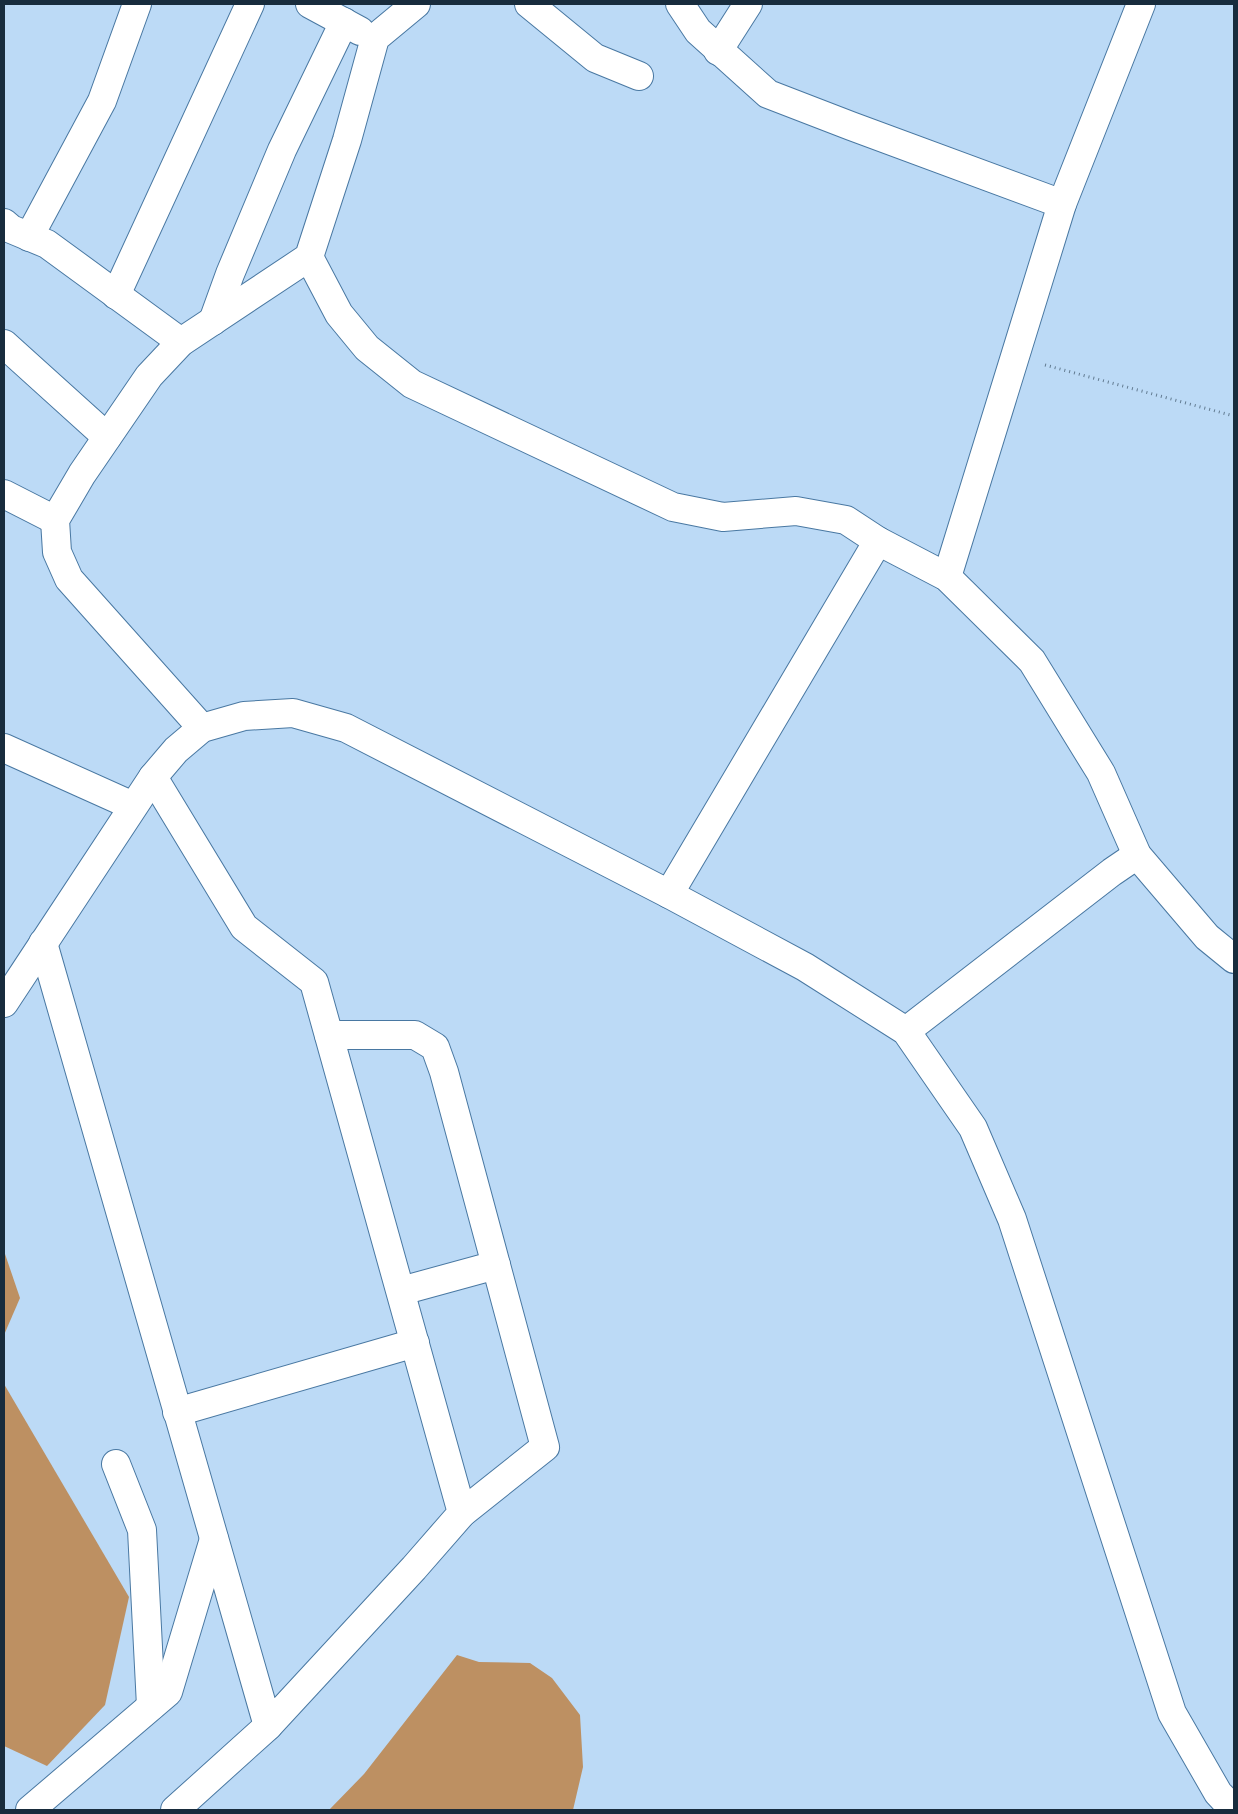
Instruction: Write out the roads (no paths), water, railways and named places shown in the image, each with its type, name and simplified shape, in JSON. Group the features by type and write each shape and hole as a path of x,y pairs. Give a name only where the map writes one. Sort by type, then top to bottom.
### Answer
{"street":[{"path":"29,236 102,101 137,4"},
{"path":"116,295 250,4"},
{"path":"310,4 375,38"},
{"path":"202,728 69,579 57,552 55,520 82,474 148,376 181,342 309,257 348,140 375,38 416,4"},
{"path":"529,4 595,58 639,76"},
{"path":"680,4 698,31 768,94 1062,204"},
{"path":"718,51 748,4"},
{"path":"947,577 1062,204 1142,4"},
{"path":"213,321 230,274 282,150 344,22"},
{"path":"4,223 10,229 47,244 181,342"},
{"path":"309,257 339,314 367,348 412,384 673,508 723,517 796,511 846,520 878,541 947,577 1032,661 1101,773 1137,855 1207,937 1234,959"},
{"path":"4,344 107,438"},
{"path":"4,494 55,520"},
{"path":"669,894 878,541"},
{"path":"4,1003 133,806 153,777 176,750 202,728 244,716 293,713 346,728 669,894 805,967 906,1031 973,1128 1012,1219 1172,1713 1218,1793 1234,1810"},
{"path":"4,748 133,806"},
{"path":"153,777 244,927 314,982 462,1513"},
{"path":"906,1031 1112,872 1137,855"},
{"path":"43,943 268,1726"},
{"path":"175,1810 268,1726 414,1568 462,1513 544,1447 444,1072 435,1047 415,1035 329,1035"},
{"path":"401,1291 496,1265"},
{"path":"177,1412 415,1343"},
{"path":"116,1464 142,1530 151,1706"},
{"path":"30,1810 168,1692 214,1539"}]}
